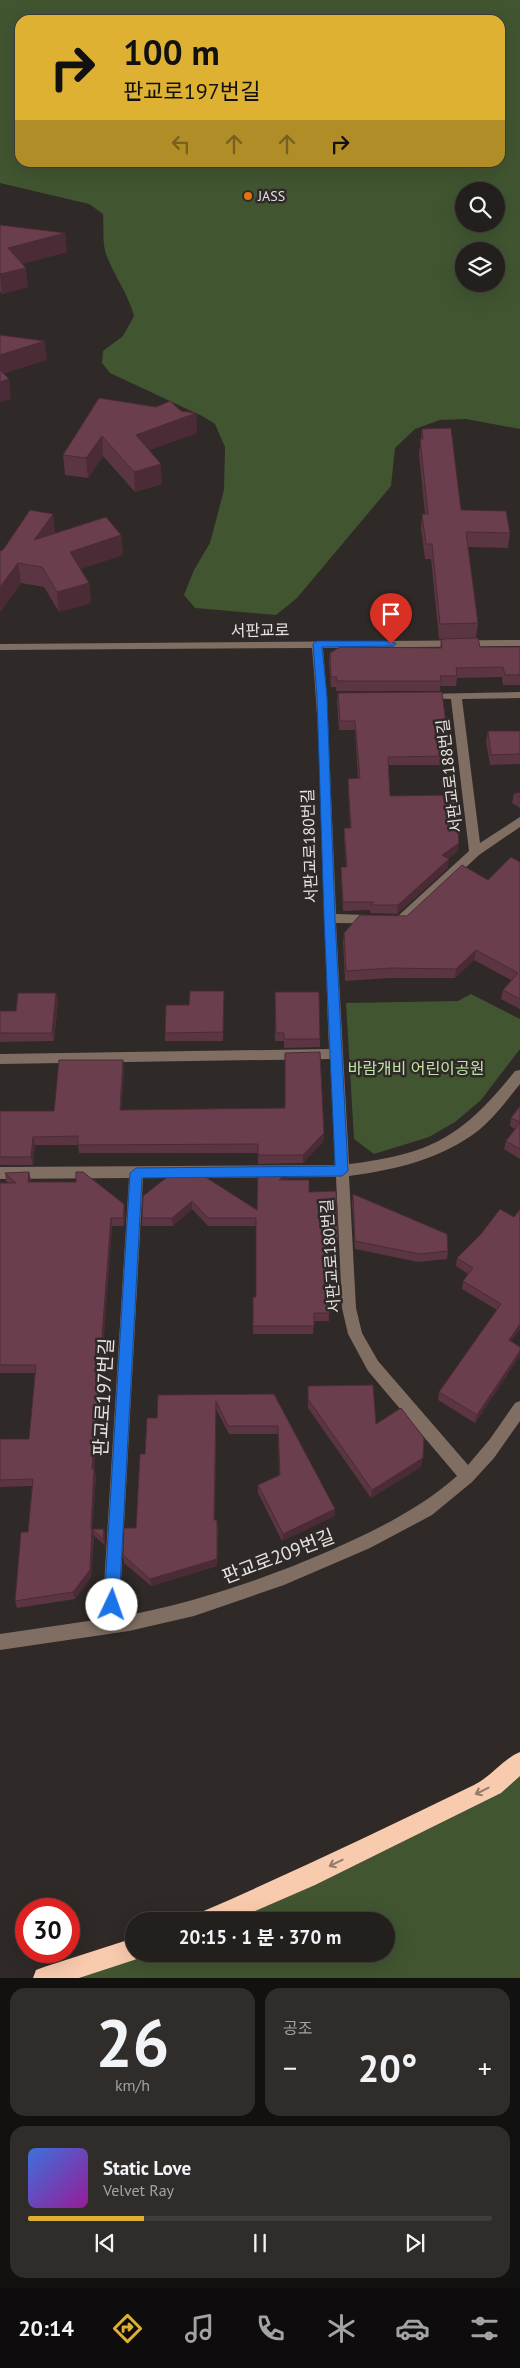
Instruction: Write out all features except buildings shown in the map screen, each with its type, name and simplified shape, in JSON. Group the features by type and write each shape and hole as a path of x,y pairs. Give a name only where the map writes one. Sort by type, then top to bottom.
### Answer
{"highway":[{"path":"227,1912 307,1877 494,1786 520,1762"},
{"path":"44,1978 125,1952"}],"street":[{"name":"서판교로","path":"0,647 520,643"},
{"name":"서판교로180번길","path":"317,644 327,697 329,918 347,1285 355,1334 373,1366 467,1476"},
{"path":"418,696 520,695"},
{"name":"서판교로188번길","path":"456,696 475,852"},
{"name":"서판교로188번길","path":"329,918 401,920 475,852 520,821"},
{"path":"0,1059 335,1054"},
{"path":"0,1173 342,1171 410,1158 447,1143 474,1126 493,1108 520,1075"},
{"name":"판교로197번길","path":"110,1624 136,1173"},
{"name":"판교로209번길","path":"0,1642 170,1614 239,1594 310,1568 396,1527 427,1508 467,1476 506,1431 520,1408"}],"green space":[{"path":"0,0 520,0 520,429 466,419 440,420 415,429 395,448 391,486 297,598 276,615 195,608 184,595 194,570 210,543 224,490 225,447 215,424 202,416 110,373 102,363 103,351 123,336 134,316 106,254 103,214 89,204 0,183"},
{"name":"바람개비 어린이공원","path":"471,994 520,1019 520,1049 481,1100 455,1122 429,1137 374,1154 354,1139 346,1003 458,1001"},
{"path":"520,1762 520,1978 44,1978 125,1956 125,1962 395,1962 395,1912 223,1912 494,1786"}],"place":[{"name":"JASS","path":"248,196"}],"route":[{"path":"112,1605 136,1173 342,1171 329,918 322,697 317,644 391,644"}]}
